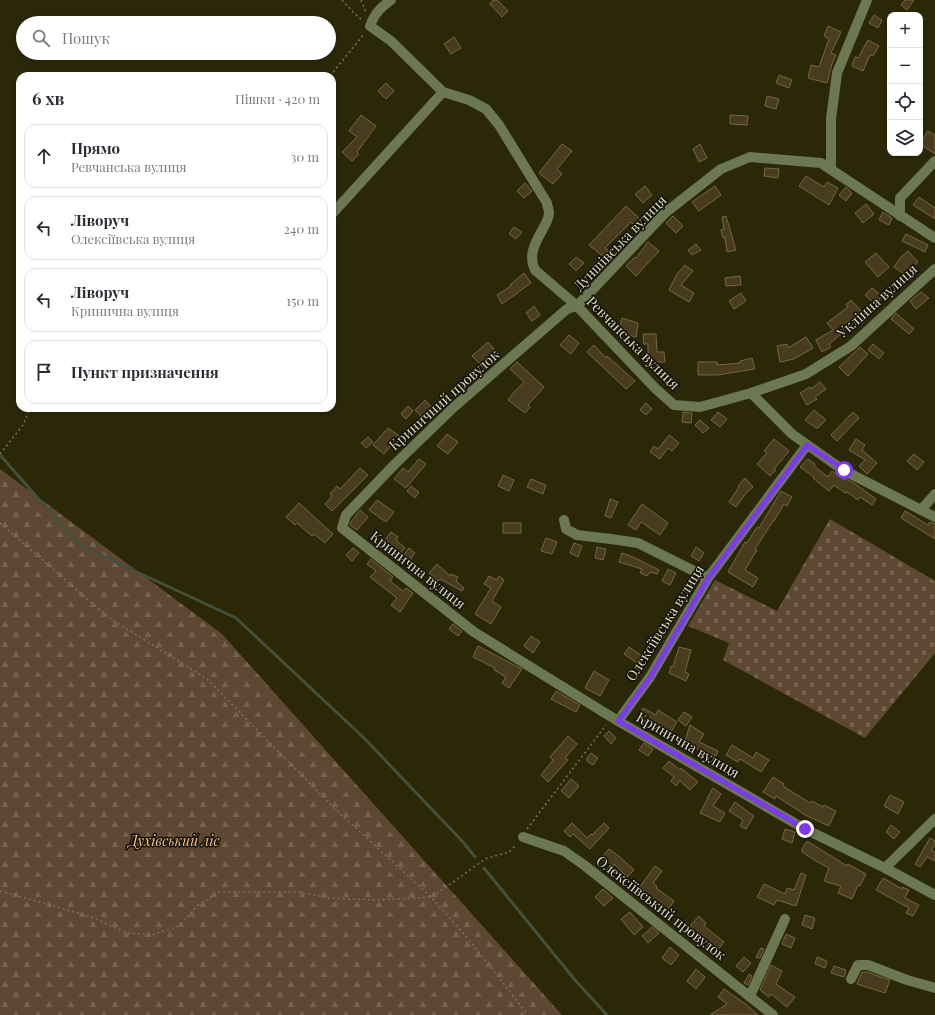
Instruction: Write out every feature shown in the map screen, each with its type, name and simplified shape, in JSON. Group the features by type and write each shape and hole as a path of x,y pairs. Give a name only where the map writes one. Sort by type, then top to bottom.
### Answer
{"street":[{"path":"336,210 443,92 390,42 370,26 374,16 380,8 391,0"},
{"path":"831,170 831,119 837,74 867,0"},
{"name":"Ревчанська вулиця","path":"443,92 469,100 486,109 499,125 547,203 549,212 548,218 532,255 532,263 535,270 577,306 655,388 674,405 700,407 751,393"},
{"name":"Дуншівська вулиця","path":"577,306 666,213 721,169 750,157 821,163 935,238"},
{"path":"900,216 900,198 935,161"},
{"name":"Уклінна вулиця","path":"751,393 806,374 851,346 935,269"},
{"name":"Криничний провулок","path":"342,528 346,515 454,407 567,309 577,306"},
{"path":"751,393 792,434 844,470 935,517"},
{"name":"Олексіївська вулиця","path":"615,719 650,677 708,578 807,445"},
{"path":"921,510 935,494"},
{"path":"564,520 566,529 578,536 638,543 708,578"},
{"name":"Кринична вулиця","path":"342,528 474,632 615,719 805,829 885,868 935,895"},
{"path":"885,868 935,819"},
{"name":"Олексіївський провулок","path":"523,838 569,854 774,1015"},
{"path":"750,996 785,918"},
{"path":"852,979 858,965 868,965 907,980 935,988"}],"path":[{"path":"333,72 370,26 354,13 342,0"},
{"path":"0,454 23,425 28,412"},
{"path":"0,523 108,617 207,680 335,810 431,897 470,941 528,1015"},
{"path":"0,891 92,917 127,932 152,935 179,926 197,906 218,892 299,892 329,898 375,900 431,897 485,859 509,852 523,838 528,826 615,719"}],"green space":[{"name":"Духівський ліс","path":"0,469 222,634 562,1015 0,1015"},
{"path":"830,519 935,581 935,653 865,738 723,660 729,643 688,626 715,580 777,611"}],"building":[{"path":"493,0 497,0 508,11 502,17 490,4"},
{"path":"905,0 914,0 907,10 901,5"},
{"path":"874,15 882,20 878,28 869,23"},
{"path":"828,26 841,32 831,53 836,55 827,83 808,78 811,65 819,67 829,39 824,36"},
{"path":"454,37 461,48 451,54 444,44"},
{"path":"868,40 879,46 873,56 870,55 863,71 852,66 855,57 858,58"},
{"path":"779,75 792,80 789,88 776,83"},
{"path":"386,83 394,91 386,99 378,91"},
{"path":"767,96 779,99 776,109 765,106"},
{"path":"361,115 376,126 357,152 359,154 352,161 342,152 357,137 349,131"},
{"path":"730,115 748,116 747,125 730,124"},
{"path":"928,131 935,135 935,154 923,146 923,139"},
{"path":"562,144 572,151 557,169 562,174 553,184 539,173"},
{"path":"700,144 707,158 699,162 693,149"},
{"path":"765,168 779,169 778,178 764,176"},
{"path":"806,176 824,187 827,182 838,188 829,205 799,186"},
{"path":"525,183 532,191 524,198 517,191"},
{"path":"645,186 652,195 643,203 635,194"},
{"path":"715,186 721,195 699,211 692,202"},
{"path":"846,187 852,193 846,201 839,195"},
{"path":"919,197 935,208 935,219 913,205"},
{"path":"866,204 874,214 863,223 855,213"},
{"path":"626,206 642,221 636,227 631,222 605,248 609,251 604,257 589,245"},
{"path":"883,212 892,218 889,225 879,220"},
{"path":"673,216 683,226 676,233 666,223"},
{"path":"726,216 736,250 727,252 725,237 723,238 721,230 724,229 722,217"},
{"path":"514,227 522,232 516,239 509,234"},
{"path":"906,234 928,245 925,252 902,241"},
{"path":"648,242 659,251 636,276 626,266 635,257 636,258"},
{"path":"696,244 701,250 692,255 688,250"},
{"path":"908,251 918,262 911,268 915,271 910,278 894,267 901,257"},
{"path":"876,253 889,267 878,277 865,262"},
{"path":"576,257 584,263 576,271 569,264"},
{"path":"685,265 693,271 681,285 694,293 689,302 669,290 677,274"},
{"path":"524,273 531,283 502,304 497,295 511,286 510,285"},
{"path":"740,276 741,285 726,286 725,278"},
{"path":"872,288 882,296 875,304 865,295"},
{"path":"921,292 929,298 916,309 910,301"},
{"path":"741,293 746,301 734,309 729,301"},
{"path":"851,300 866,316 861,321 858,318 829,344 831,347 822,352 816,340 833,330 827,323 848,307 846,305"},
{"path":"534,306 540,315 532,321 526,313"},
{"path":"896,313 914,329 909,334 891,319"},
{"path":"622,318 638,323 636,337 618,332"},
{"path":"643,334 656,334 657,352 664,352 665,362 648,362 648,344 644,344"},
{"path":"569,335 579,343 571,354 560,345"},
{"path":"806,337 813,348 794,359 780,362 777,346 787,344 788,348"},
{"path":"488,342 498,354 487,364 484,360 480,364 472,356"},
{"path":"873,344 884,353 879,359 868,350"},
{"path":"594,345 606,358 607,356 635,381 626,389 587,352"},
{"path":"860,347 868,354 848,376 839,367"},
{"path":"752,358 755,369 717,375 698,375 698,362 717,362 717,365 740,363 740,361"},
{"path":"517,362 544,387 528,405 530,407 525,413 508,400 524,382 510,369"},
{"path":"820,382 826,389 815,397 817,399 807,405 800,393 810,387 811,389"},
{"path":"425,400 432,408 422,417 415,410"},
{"path":"646,403 652,409 646,415 640,410"},
{"path":"408,406 413,411 406,419 401,414"},
{"path":"814,410 826,420 818,428 805,420"},
{"path":"683,412 692,413 691,423 682,422"},
{"path":"718,412 727,419 720,427 711,420"},
{"path":"853,412 859,418 837,441 831,435"},
{"path":"700,420 709,428 703,433 695,425"},
{"path":"388,428 401,437 396,444 393,443 384,454 373,445"},
{"path":"447,434 458,442 448,454 437,446"},
{"path":"669,435 679,443 672,451 668,448 660,459 650,452 654,446 658,449"},
{"path":"368,437 373,442 366,448 361,443"},
{"path":"774,439 789,451 770,476 757,464 767,453 764,451"},
{"path":"856,439 865,445 862,450 877,463 867,474 859,466 865,460 849,450"},
{"path":"914,454 924,462 917,470 907,461"},
{"path":"419,459 426,464 406,488 394,479 403,468 408,472"},
{"path":"808,459 828,477 832,471 844,480 845,478 854,483 876,499 872,505 860,497 858,500 834,485 829,491 813,478 814,477 800,467"},
{"path":"360,468 368,475 332,511 325,504 332,496 330,494 337,486 340,489"},
{"path":"503,475 514,480 509,491 498,486"},
{"path":"745,478 753,487 745,494 736,507 729,502 739,487 738,486"},
{"path":"531,479 546,485 543,494 527,487"},
{"path":"411,486 419,492 415,498 407,491"},
{"path":"781,491 792,497 787,506 784,504 773,521 755,549 757,550 745,570 758,578 753,587 728,572 745,542 747,543 757,527 759,528"},
{"path":"610,499 618,502 611,518 605,516"},
{"path":"377,500 394,512 386,522 369,510"},
{"path":"299,503 333,534 325,543 314,534 312,536 297,523 295,525 286,517"},
{"path":"642,504 668,523 660,535 641,522 636,530 628,525"},
{"path":"360,510 368,517 357,530 350,525"},
{"path":"905,511 928,525 930,522 935,524 935,539 901,518"},
{"path":"503,523 521,523 521,533 503,533"},
{"path":"391,532 398,537 396,540 405,548 400,554 384,541"},
{"path":"546,538 557,542 552,554 541,551"},
{"path":"574,543 582,546 578,557 570,553"},
{"path":"597,547 606,549 603,560 595,558"},
{"path":"696,547 704,553 699,561 691,556"},
{"path":"353,548 359,553 352,561 346,555"},
{"path":"409,548 415,553 410,560 404,555"},
{"path":"622,553 659,570 657,574 650,572 647,576 640,573 642,569 619,562"},
{"path":"371,559 393,577 390,581 403,591 406,588 413,593 400,612 391,605 397,598 370,577 376,571 367,564"},
{"path":"437,564 450,576 451,574 458,577 456,581 464,588 462,591 440,579 438,581 429,573"},
{"path":"668,569 676,573 670,585 662,581"},
{"path":"489,576 497,580 499,576 504,580 492,601 501,607 491,624 475,614 491,588 484,584"},
{"path":"453,624 462,631 458,636 449,629"},
{"path":"531,636 540,642 533,653 524,646"},
{"path":"478,646 522,669 509,688 502,683 506,677 494,670 495,668 473,657"},
{"path":"629,647 641,655 637,663 624,654"},
{"path":"679,647 691,650 685,672 689,674 686,681 669,673 671,666 673,667"},
{"path":"594,671 609,680 600,696 585,688"},
{"path":"556,691 580,705 576,712 551,699"},
{"path":"643,708 656,715 658,710 677,722 669,735 646,720 645,722 638,718"},
{"path":"684,712 692,717 686,726 678,720"},
{"path":"690,725 704,734 699,742 718,751 716,756 684,744"},
{"path":"609,731 616,738 611,744 604,736"},
{"path":"568,736 577,744 565,758 568,760 548,782 541,775 553,760 550,757"},
{"path":"644,743 653,749 648,756 639,750"},
{"path":"732,745 753,758 756,752 769,760 761,772 740,759 738,762 726,755"},
{"path":"591,753 598,758 593,765 587,761 587,758"},
{"path":"669,761 680,770 681,768 698,782 690,790 680,781 676,786 671,781 674,777 663,768"},
{"path":"773,777 784,784 783,786 810,803 812,801 823,807 824,805 836,811 829,826 807,816 776,796 775,799 763,792"},
{"path":"571,779 579,786 569,798 561,791"},
{"path":"713,788 721,794 713,806 725,813 720,822 700,813"},
{"path":"890,795 904,802 898,814 884,806"},
{"path":"735,802 754,816 746,829 740,826 743,820 729,811"},
{"path":"572,823 587,838 604,823 609,828 590,849 573,834 570,837 564,831"},
{"path":"891,825 900,832 894,839 886,832"},
{"path":"785,829 795,832 792,843 782,839"},
{"path":"930,838 935,841 935,844 931,850 935,852 935,861 927,857 920,867 915,864"},
{"path":"807,841 847,866 848,864 866,874 860,886 858,885 852,899 838,893 841,886 824,881 829,868 802,852 802,849"},
{"path":"609,849 634,870 627,877 614,864 613,867 601,858"},
{"path":"655,866 662,871 653,883 657,886 656,888 674,901 667,911 657,904 658,902 639,888"},
{"path":"801,873 806,875 796,906 777,900 774,905 757,897 764,884 785,894 787,888 794,890"},
{"path":"883,878 902,889 902,887 909,890 905,898 919,905 913,916 906,913 909,908 876,890"},
{"path":"603,889 613,898 604,906 595,897"},
{"path":"630,912 643,927 634,935 621,919"},
{"path":"805,915 815,918 812,929 802,925"},
{"path":"699,916 706,923 704,926 724,942 717,951 689,927"},
{"path":"652,927 659,933 648,943 642,936"},
{"path":"786,934 795,938 791,948 782,944"},
{"path":"670,947 679,955 671,965 662,958"},
{"path":"761,948 764,949 760,958 756,957"},
{"path":"744,957 751,963 743,972 736,966"},
{"path":"817,957 827,961 825,968 815,964"},
{"path":"771,965 782,971 776,984 795,997 787,1007 771,994 769,997 760,990"},
{"path":"834,966 846,970 844,977 831,973"},
{"path":"696,969 705,977 696,989 687,981"},
{"path":"862,972 867,972 890,980 885,993 857,984"},
{"path":"749,974 752,976 748,985 744,983"},
{"path":"724,989 747,1005 758,1015 710,1015 727,1004 718,997"}],"waterway":[{"path":"0,455 79,545 236,618 364,738 463,842 475,857"},
{"path":"484,868 575,980 607,1015"}],"route":[{"path":"805,829 618,721 650,677 708,578 807,445 844,470"}]}
